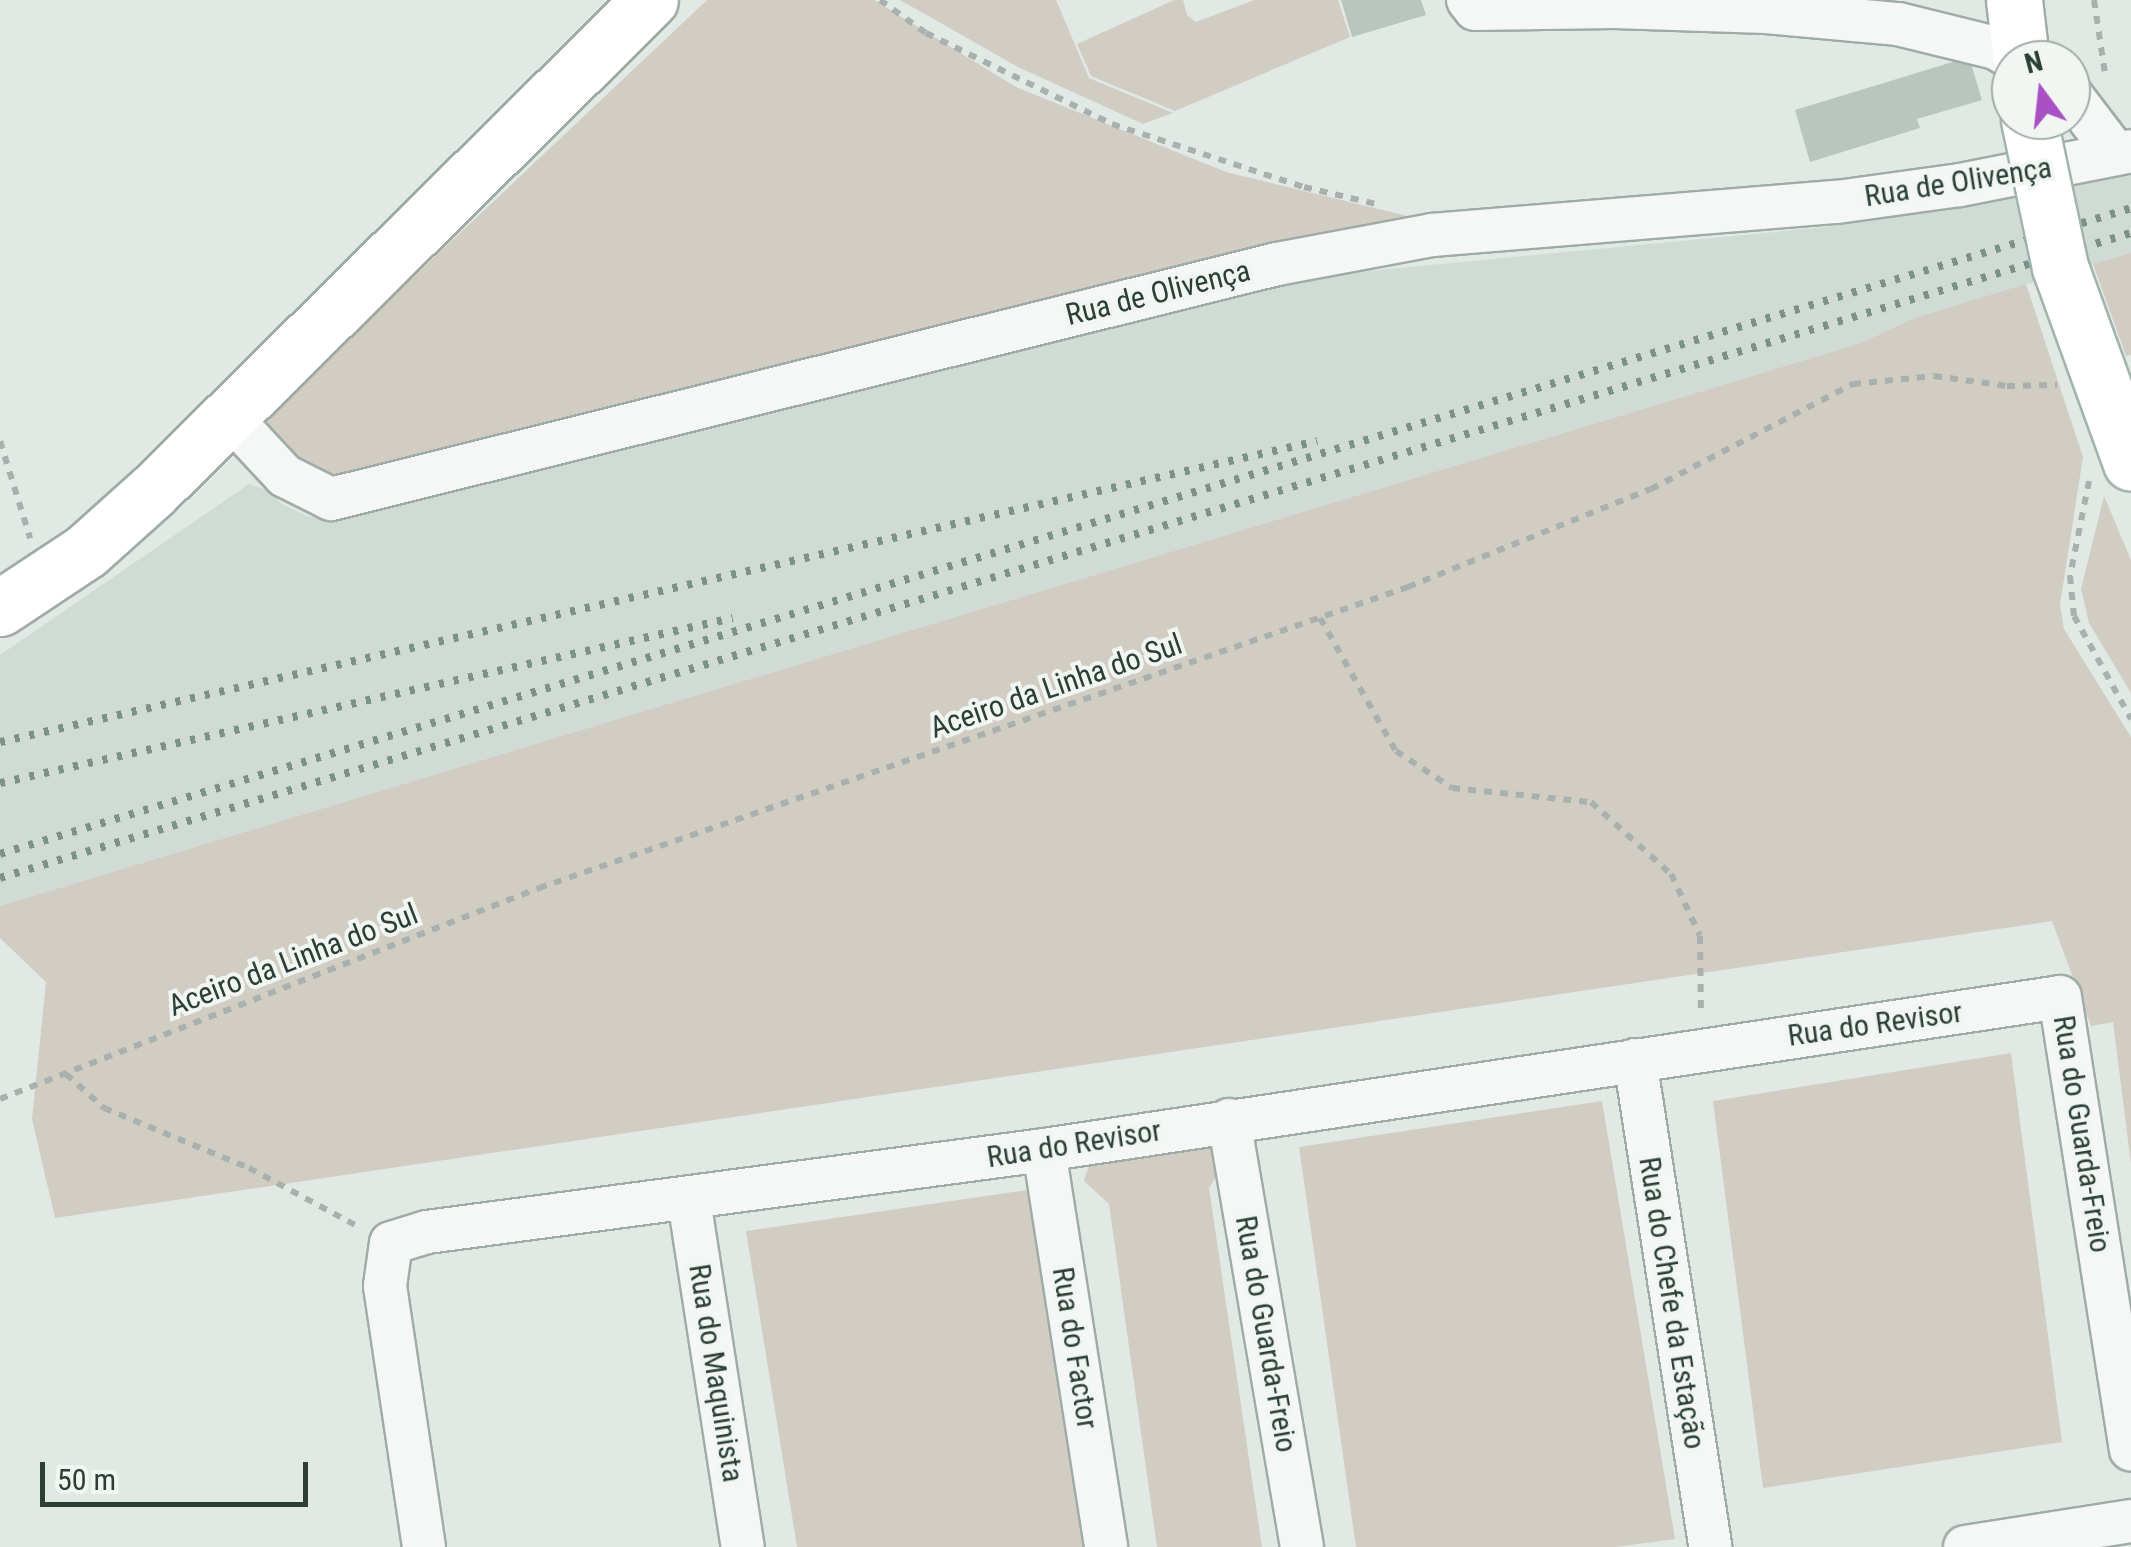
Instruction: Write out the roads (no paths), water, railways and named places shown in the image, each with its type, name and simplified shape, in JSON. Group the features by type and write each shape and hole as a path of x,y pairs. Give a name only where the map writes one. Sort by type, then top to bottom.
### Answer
{"main road":[{"path":"21,595 115,526 650,0"},
{"path":"2014,0 2017,40"},
{"path":"2033,140 2060,267 2111,464"}],"street":[{"path":"1468,0 1475,9 1525,4 1766,12 1898,24 1991,47"},
{"path":"2091,117 2124,152"},
{"name":"Rua de Olivença","path":"229,416 286,476 330,500 1276,264 1432,234 1854,200 1960,185 2124,152"},
{"name":"Rua do Revisor","path":"424,1547 386,1286 391,1244 427,1232 1044,1150 2060,997"},
{"name":"Rua do Guarda-Freio","path":"2060,997 2131,1449"},
{"name":"Rua do Chefe da Estação","path":"1635,1060 1710,1547"},
{"name":"Rua do Guarda-Freio","path":"1230,1120 1302,1547"},
{"name":"Rua do Factor","path":"1044,1150 1106,1547"},
{"name":"Rua do Maquinista","path":"689,1200 744,1547"},
{"path":"1965,1547 2131,1521"}],"railway":[{"path":"0,854 2131,208"},
{"path":"0,878 2131,233"},
{"path":"0,742 1317,441"},
{"path":"0,783 733,618"}]}
